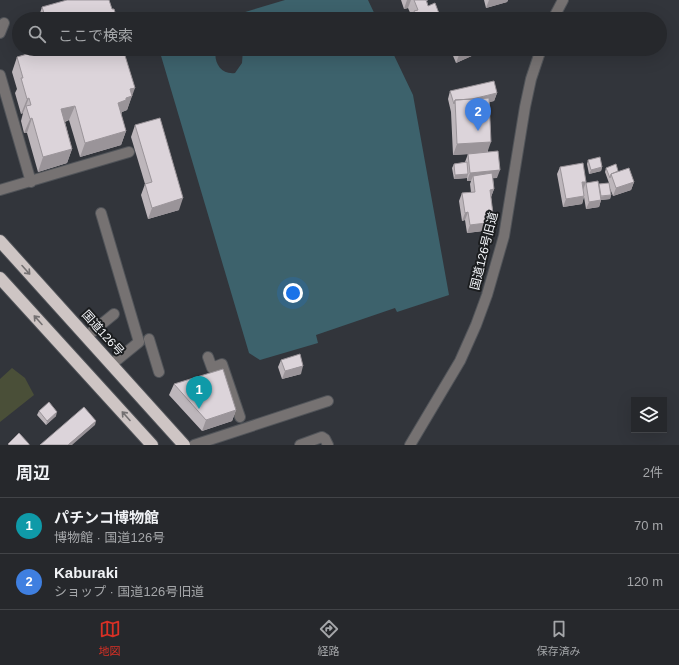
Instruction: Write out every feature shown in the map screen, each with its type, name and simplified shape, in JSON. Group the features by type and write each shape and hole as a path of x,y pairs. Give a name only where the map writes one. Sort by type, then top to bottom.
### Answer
{"highway":[{"name":"国道126号","path":"0,241 184,445"},
{"path":"0,278 152,445"}],"street":[{"path":"557,12 563,0"},
{"path":"0,33 4,23"},
{"name":"国道126号旧道","path":"410,445 460,361 487,295 504,236 525,107 531,79 539,56"},
{"path":"0,75 31,182"},
{"path":"0,190 129,152"},
{"path":"101,213 144,340 159,372"},
{"path":"87,336 114,314"},
{"path":"112,364 144,340"},
{"path":"208,357 212,368 222,364 240,417"},
{"path":"194,445 328,401"},
{"path":"300,445 322,438 325,439 328,445"}],"green space":[{"path":"12,368 25,378 34,395 0,422 0,379"}],"water":[{"path":"285,0 368,0 374,12 245,12"},
{"path":"161,56 215,56 217,63 222,70 235,73 242,63 242,56 394,56 413,95 449,295 397,312 395,308 316,335 318,343 260,360 249,353"}],"building":[{"path":"67,0 109,0 112,9 114,9 115,12 44,12 42,7"},
{"path":"414,0 426,0 428,6 435,3 438,12 414,12 418,10"},
{"path":"125,56 135,88 130,89 132,96 118,103 126,131 85,143 75,106 61,109 72,149 43,157 32,118 30,119 26,106 31,105 29,98 27,99 17,57"},
{"path":"494,81 497,93 472,99 455,100 454,104 450,91"},
{"path":"489,98 491,142 457,144 455,100"},
{"path":"160,118 183,198 152,208 145,184 152,182 135,125"},
{"path":"498,151 500,170 470,173 468,154"},
{"path":"600,157 602,167 591,170 588,160"},
{"path":"467,162 468,174 455,175 454,164"},
{"path":"583,163 586,182 582,182 584,196 566,199 560,167"},
{"path":"616,164 618,171 611,174 610,178 606,168"},
{"path":"629,168 634,182 616,188 611,174"},
{"path":"492,173 494,189 490,190 494,222 470,225 468,212 465,213 462,193 475,192 473,176"},
{"path":"598,181 601,200 589,202 586,183"},
{"path":"609,183 611,195 601,196 599,184"},
{"path":"300,354 303,366 285,371 281,360"},
{"path":"223,369 236,410 206,420 174,384"},
{"path":"49,402 57,412 47,421 39,411"},
{"path":"84,407 96,421 68,445 40,445"},
{"path":"19,433 29,445 9,445 8,444"}],"place":[{"name":"Kaburaki","path":"478,131"},
{"name":"パチンコ博物館","path":"199,409"}]}
